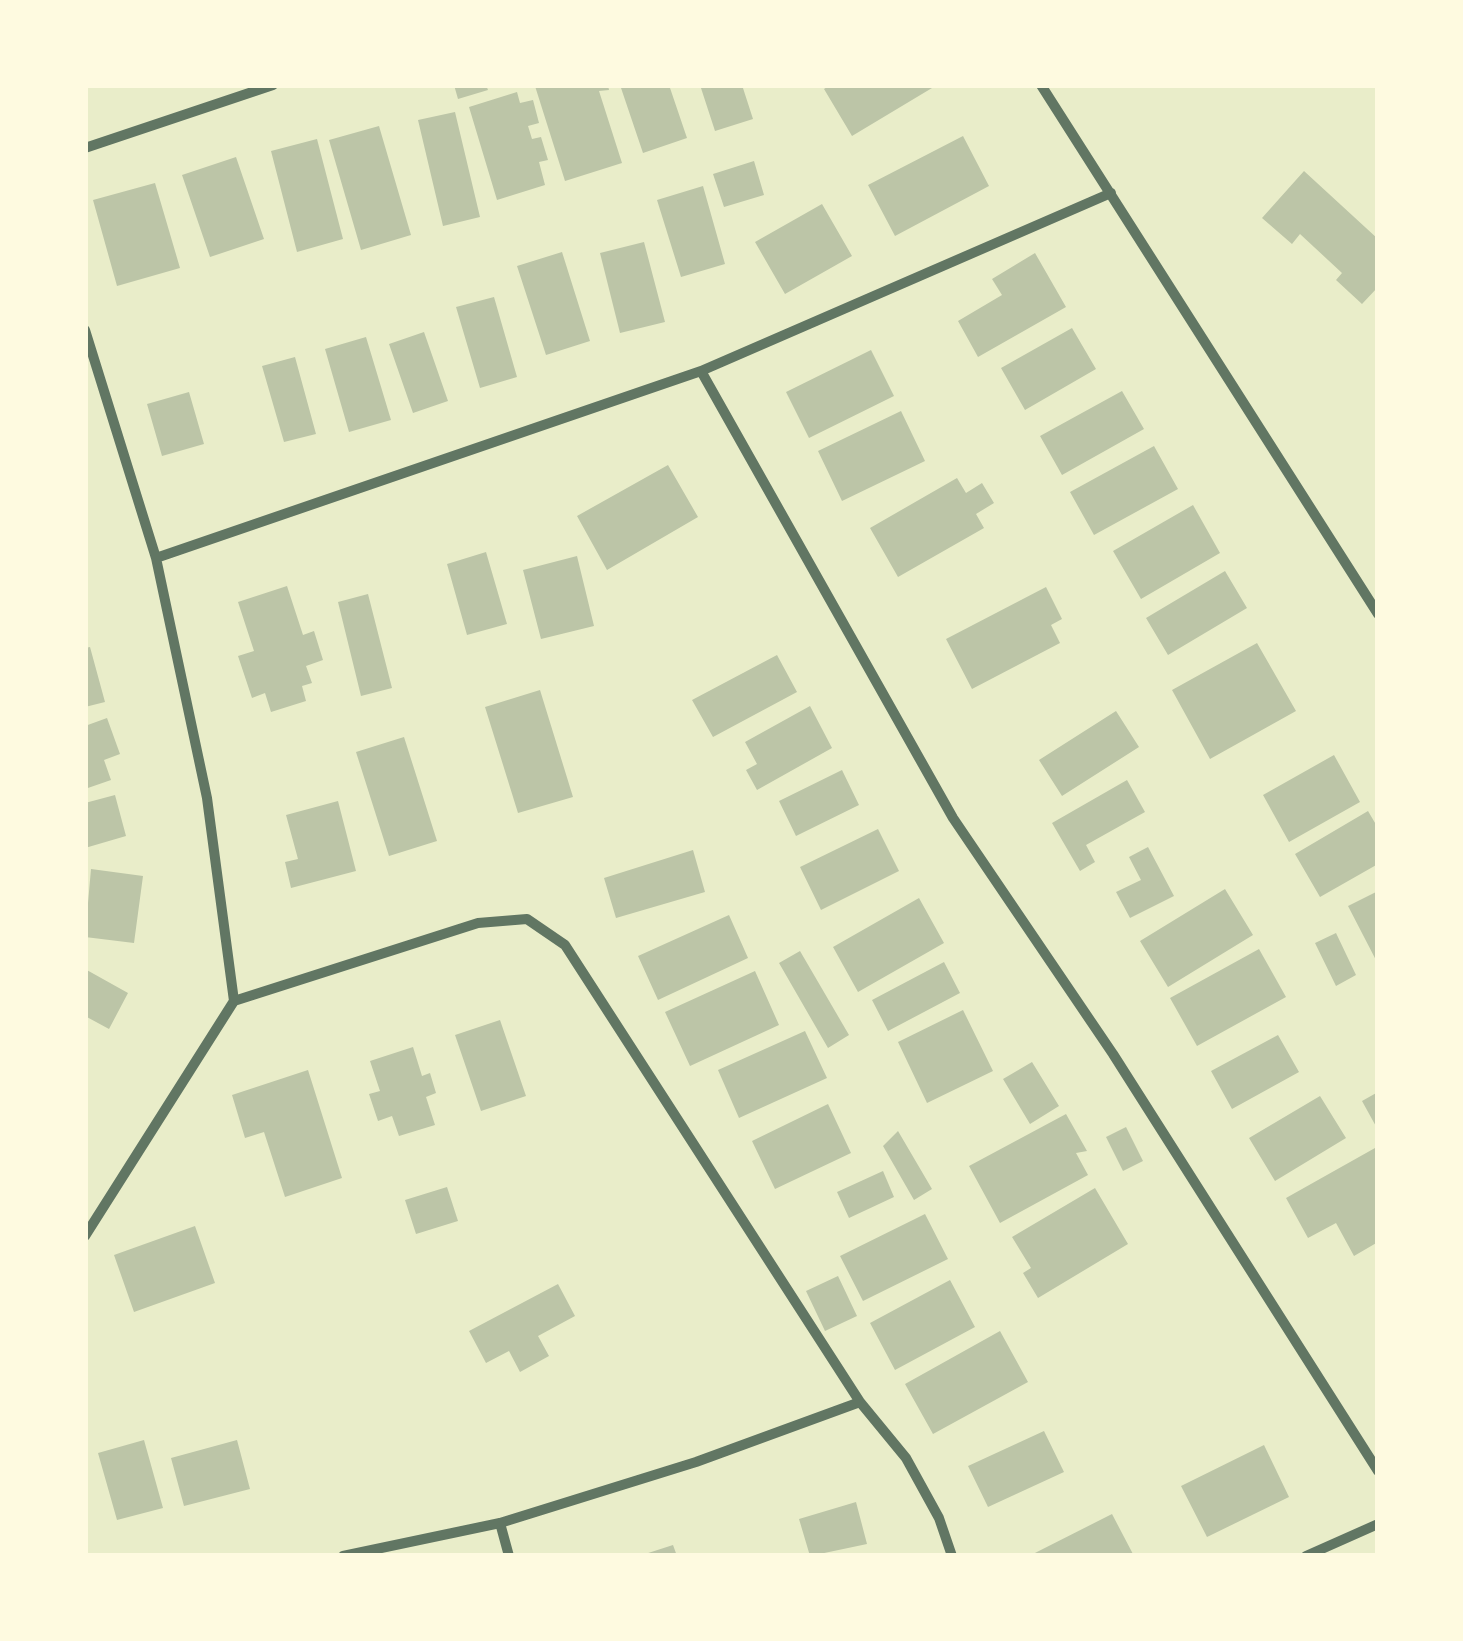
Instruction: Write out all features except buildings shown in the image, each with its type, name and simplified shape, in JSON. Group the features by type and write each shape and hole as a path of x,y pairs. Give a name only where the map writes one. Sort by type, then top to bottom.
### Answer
{"street":[{"path":"85,148 273,85"},
{"path":"1042,85 1378,614"},
{"path":"156,558 701,371 1111,192"},
{"path":"85,330 156,558 207,798 234,1001"},
{"path":"701,371 953,818 1113,1054 1378,1471"},
{"path":"85,1236 234,1001 478,923 527,919 564,945 860,1402 906,1458 939,1518 952,1556"},
{"path":"342,1556 500,1523 696,1462 860,1402"},
{"path":"500,1523 509,1556"},
{"path":"1306,1556 1378,1524"}]}
